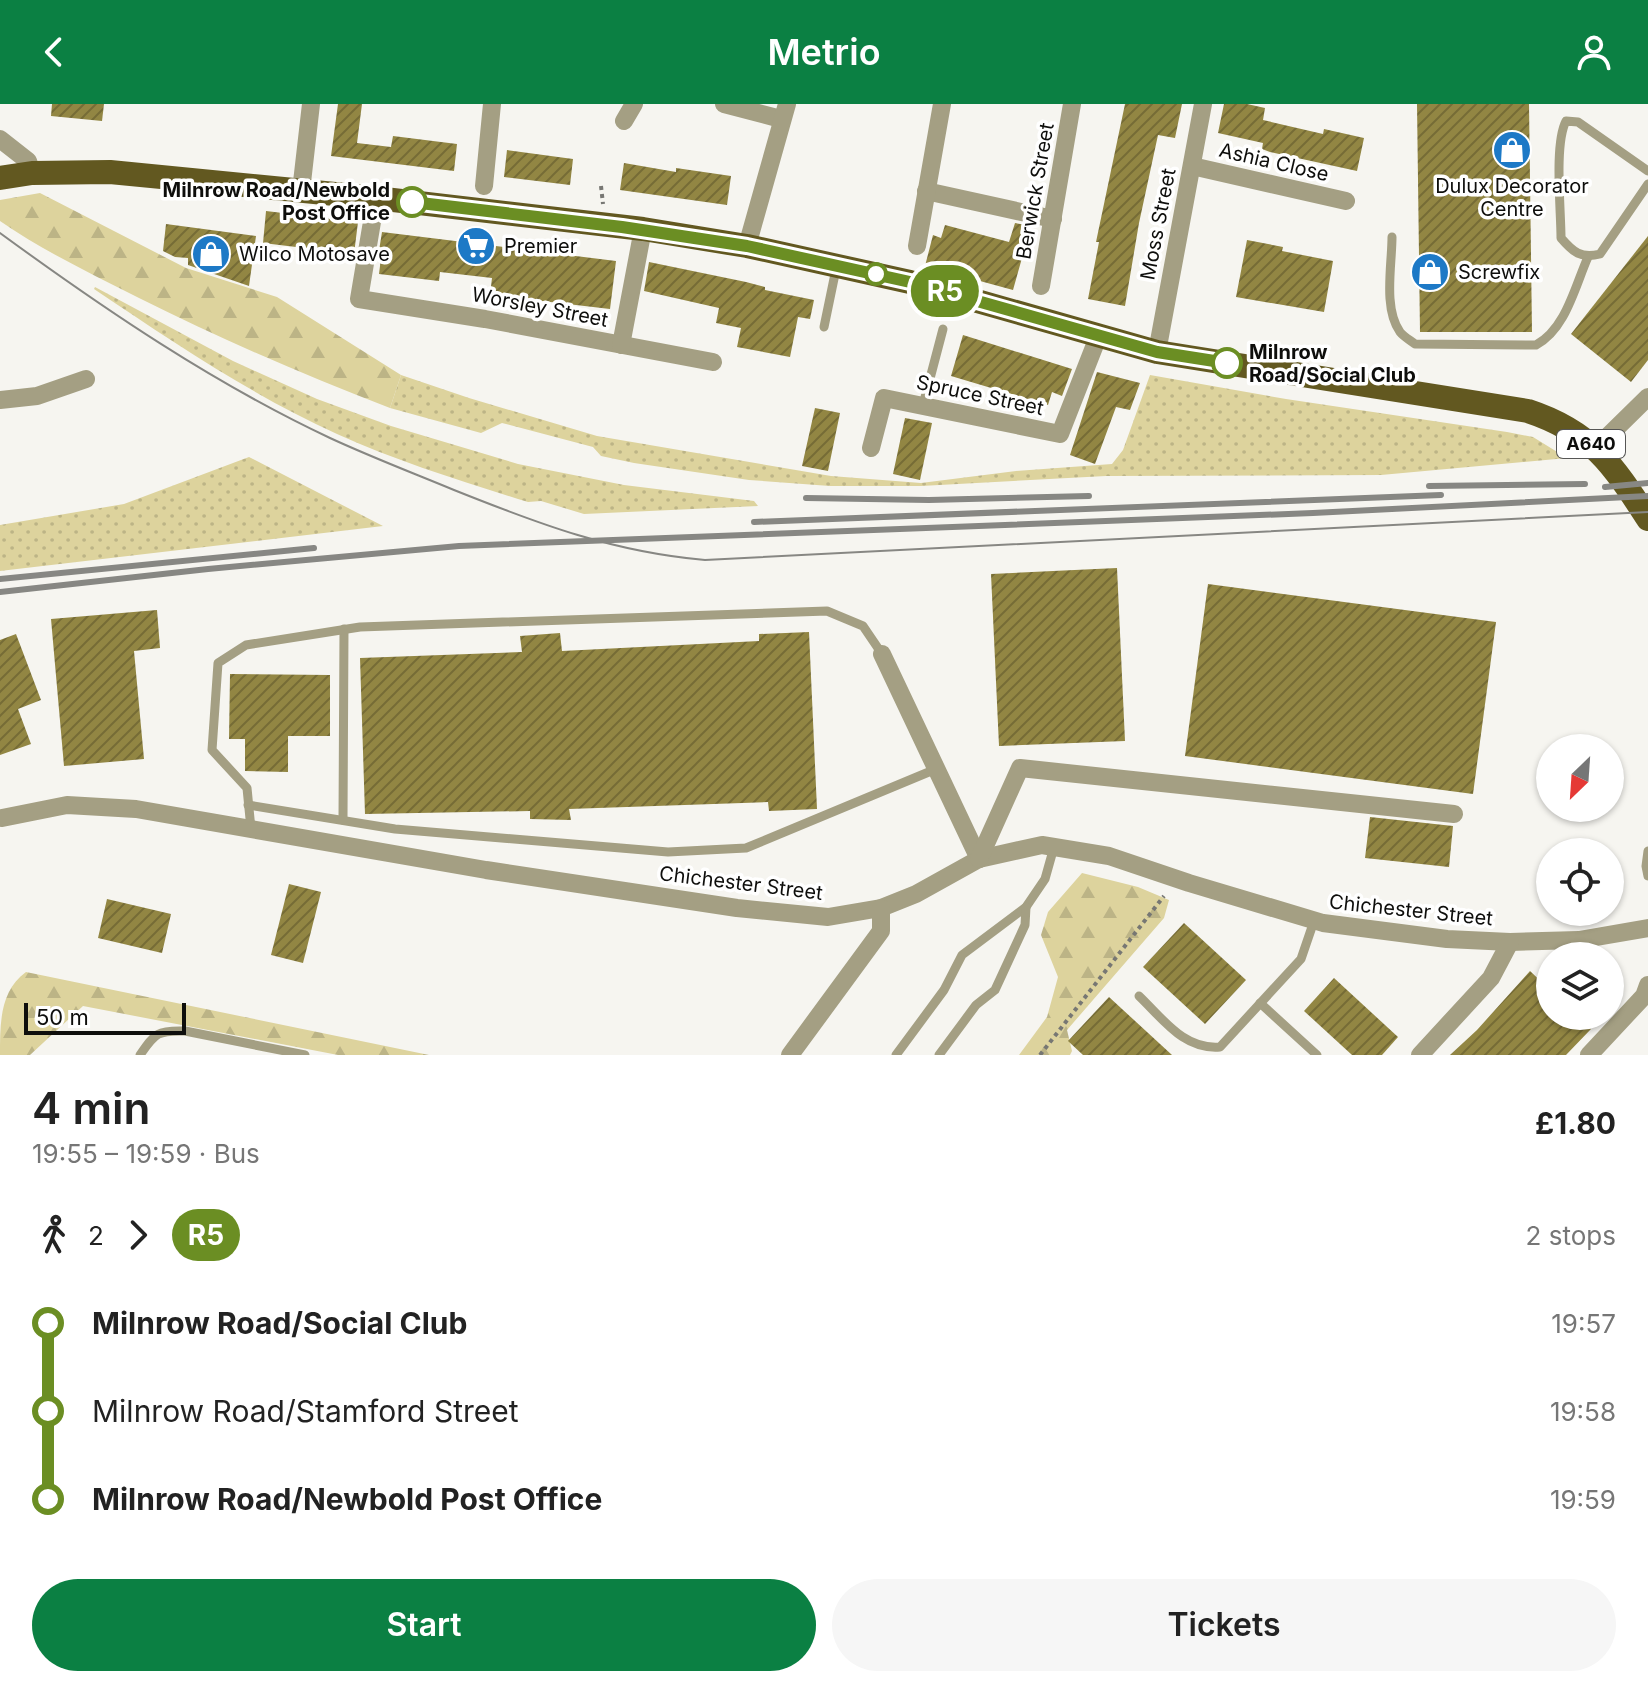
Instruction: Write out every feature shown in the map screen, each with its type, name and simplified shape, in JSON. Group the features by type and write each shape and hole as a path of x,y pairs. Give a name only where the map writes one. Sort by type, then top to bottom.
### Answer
{"main road":[{"name":"A640","path":"0,178 32,173 110,172 376,198 643,229 747,246 925,286 1157,352 1528,411 1566,426 1596,448 1623,480 1648,519"}],"street":[{"path":"301,191 311,104"},
{"path":"484,186 492,104"},
{"path":"624,121 634,104"},
{"path":"724,104 784,112 747,246"},
{"path":"917,246 942,104"},
{"name":"Berwick Street","path":"1041,286 1072,104"},
{"name":"Moss Street","path":"1157,352 1203,104"},
{"path":"0,139 28,161 32,173"},
{"name":"Ashia Close","path":"1192,166 1346,201"},
{"path":"926,191 1053,219"},
{"name":"Worsley Street","path":"376,198 359,299 713,362"},
{"path":"621,345 643,229"},
{"name":"Spruce Street","path":"871,448 884,398 1060,434 1098,337"},
{"path":"0,400 37,396 86,379"},
{"path":"1596,448 1648,397"},
{"path":"882,654 979,859"},
{"path":"979,859 1020,768 1454,814"},
{"name":"Chichester Street","path":"1,818 67,805 136,809 486,870 737,908 828,917 881,908 916,894 979,859 1042,845 1109,856 1314,921 1447,939 1510,942 1647,934"},
{"path":"790,1055 881,931 881,908"},
{"path":"1420,1055 1491,978 1510,942"},
{"path":"1589,1055 1644,996 1648,985"}],"lane":[{"path":"1648,171 1578,122 1566,121 1560,149 1561,238 1574,253 1588,257 1600,254 1648,184"},
{"path":"1392,237 1394,321 1402,335 1415,344 1536,345 1548,339 1557,327 1588,257"},
{"path":"824,327 837,265"},
{"path":"923,405 943,329"},
{"path":"251,829 247,788 212,750 218,663 246,645 344,629 391,626 827,611 863,626 882,654"},
{"path":"343,820 344,629"},
{"path":"248,805 395,829 668,852 746,848 936,769"},
{"path":"896,1055 944,990 962,955 1026,907 1045,879 1054,847"},
{"path":"1648,851 1648,876"},
{"path":"939,1055 976,1005 995,990 1025,925 1026,907"},
{"path":"1139,996 1189,1043 1207,1048 1220,1047 1301,959 1314,921"},
{"path":"1260,1003 1317,1055"},
{"path":"140,1055 153,1036 165,1031 185,1031 305,1055"}],"path":[{"path":"1040,1055 1177,879"}],"green space":[{"path":"40,193 186,268 277,297 401,375 390,408 263,356 170,313 68,262 0,221 0,200"},
{"path":"95,287 233,361 317,399 391,426 518,464 624,485 754,501 758,506 584,514 541,501 528,502 456,479 360,444 305,419 183,348"},
{"path":"401,375 597,436 831,476 921,483 1016,471 1112,464 1123,450 1150,375 1533,437 1567,458 1381,475 1106,476 921,486 830,486 749,480 634,463 601,456 593,447 502,423 481,433 390,408"},
{"path":"249,457 383,526 0,571 0,525 124,504"},
{"path":"1082,873 1138,887 1169,900 1164,918 1067,1030 1072,1051 1070,1055 1019,1055 1047,1017 1058,977 1041,935 1048,912"},
{"path":"26,972 429,1055 338,1055 83,1006 30,1055 0,1055 1,1019 6,998"}],"building":[{"path":"52,104 104,104 102,121 51,116"},
{"path":"338,104 362,104 357,143 391,147 393,136 457,144 454,171 331,156"},
{"path":"1125,104 1182,104 1175,138 1158,135 1125,306 1088,299 1099,242 1096,242"},
{"path":"1224,104 1265,108 1263,120 1323,134 1324,129 1364,138 1357,171 1270,152 1262,149 1263,143 1218,133"},
{"path":"1417,104 1529,104 1532,332 1420,332"},
{"path":"507,150 573,159 570,185 504,177"},
{"path":"624,163 676,172 676,168 731,176 727,205 620,190"},
{"path":"266,211 358,222 354,254 263,243"},
{"path":"1015,223 1031,226 1013,290 925,266 933,235 941,238 945,225 1009,242"},
{"name":"Wilco Motosave","path":"166,224 256,236 249,286 188,265 188,258 175,257 163,251"},
{"path":"382,232 616,261 610,309 490,295 492,278 440,272 439,281 379,274"},
{"path":"1648,236 1648,360 1631,382 1571,334"},
{"path":"1247,240 1333,261 1324,312 1236,297"},
{"path":"649,262 814,300 810,319 798,317 790,357 737,347 741,328 716,323 719,308 644,291"},
{"path":"963,335 1072,369 1062,396 1052,392 1048,405 951,376"},
{"path":"1097,372 1140,383 1130,410 1116,407 1095,464 1070,455"},
{"path":"815,408 840,413 828,471 802,466"},
{"path":"905,418 932,423 920,480 893,474"},
{"path":"1117,568 1125,741 999,746 991,574"},
{"path":"1208,584 1496,622 1473,794 1185,756"},
{"path":"157,610 160,648 134,651 144,759 64,766 51,619"},
{"path":"809,632 817,809 769,811 768,802 569,809 571,820 530,819 530,811 365,814 360,658 522,652 520,636 560,633 562,651 759,641 759,634"},
{"path":"16,634 41,700 18,709 31,744 0,755 0,640"},
{"path":"230,674 330,675 330,736 288,736 288,772 245,771 245,739 229,739"},
{"path":"1370,817 1453,826 1449,867 1365,858"},
{"path":"289,884 321,892 303,963 271,955"},
{"path":"107,899 171,914 162,953 98,938"},
{"path":"1184,923 1246,980 1205,1024 1143,967"},
{"path":"1530,971 1536,977 1536,1030 1590,1030 1566,1055 1450,1055"},
{"path":"1334,978 1398,1037 1382,1055 1352,1055 1304,1011"},
{"path":"1109,997 1172,1055 1083,1055 1068,1041"}],"tram line":[{"path":"0,233 160,343 286,417 376,458 516,514 577,535 671,556 705,560 1648,512"}],"railway":[{"path":"1605,487 1648,483"},
{"path":"1429,486 1585,484"},
{"path":"754,522 1441,495"},
{"path":"806,498 929,500 1089,496"},
{"path":"0,592 459,546 1313,513 1648,496"},
{"path":"0,579 314,548"}],"bus line":[{"name":"R5","path":"412,202 622,227 747,246 910,282 1157,352 1227,363"}],"place":[{"name":"Dulux Decorator Centre","path":"1512,150"},
{"name":"Milnrow Road/Newbold Post Office","path":"412,202"},
{"name":"Premier","path":"476,246"},
{"name":"Wilco Motosave","path":"211,254"},
{"name":"Screwfix","path":"1430,272"},
{"name":"Milnrow Road/Social Club","path":"1227,363"}]}
